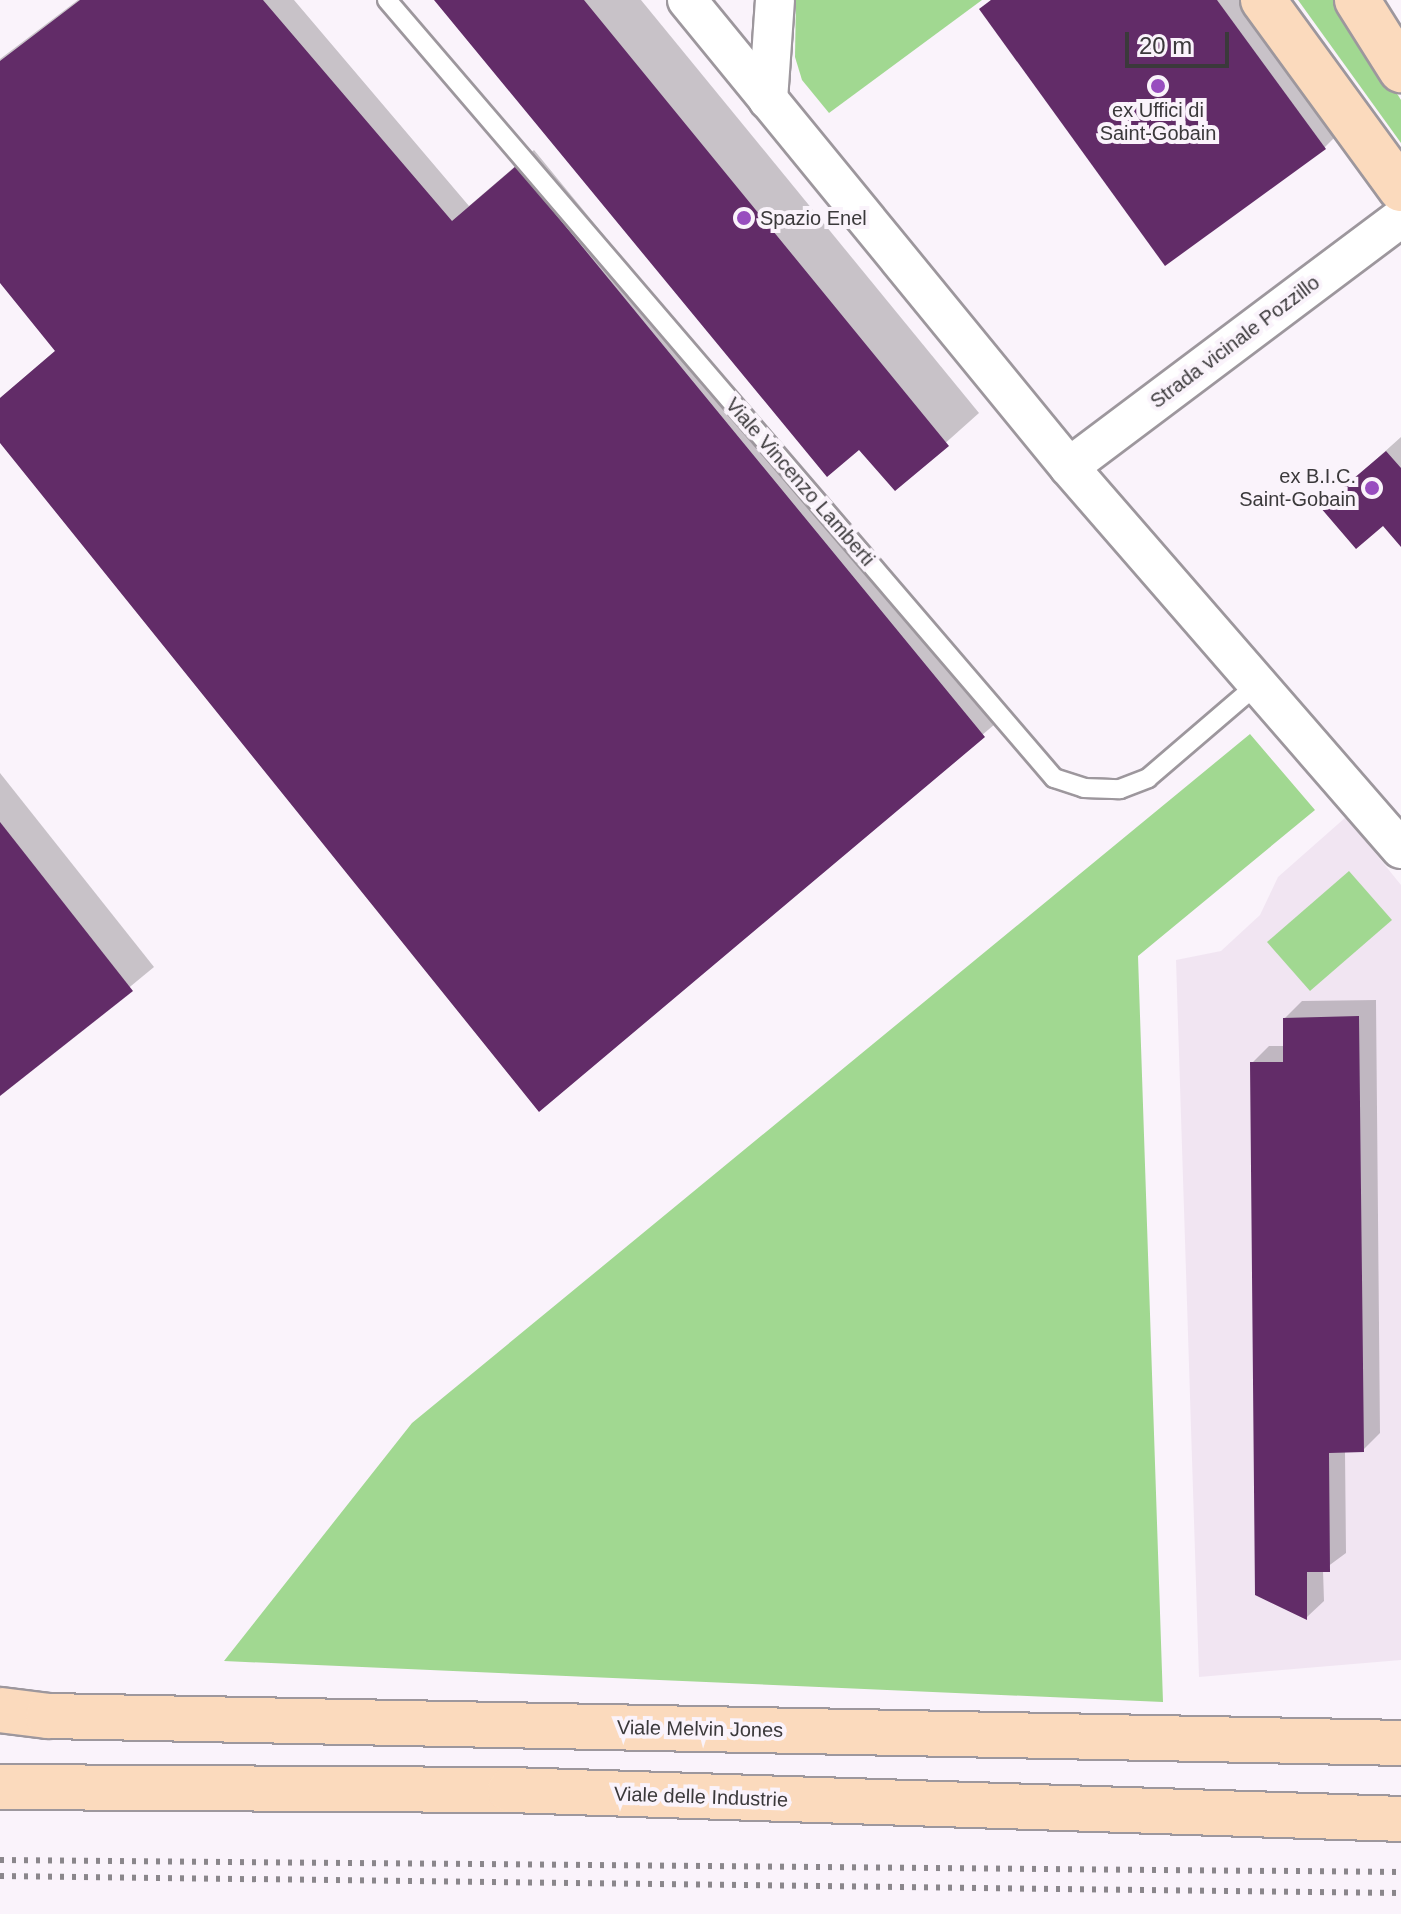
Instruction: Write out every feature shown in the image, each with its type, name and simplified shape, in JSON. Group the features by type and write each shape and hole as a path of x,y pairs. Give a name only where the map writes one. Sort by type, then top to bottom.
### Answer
{"street":[{"path":"687,0 1069,467 1401,849"},
{"path":"768,100 775,0"},
{"path":"1263,0 1401,189"},
{"path":"1357,0 1401,70"},
{"name":"Strada vicinale Pozzillo","path":"1069,467 1401,218"},
{"name":"Viale Melvin Jones","path":"0,1710 48,1716 1401,1743"},
{"name":"Viale delle Industrie","path":"0,1787 510,1790 1401,1819"}],"lane":[{"name":"Viale Vincenzo Lamberti","path":"387,0 1054,778 1084,788 1120,789 1148,778 1259,683"}],"shaded area":[{"path":"1346,817 1401,885 1401,1660 1199,1677 1176,960 1221,951 1260,915 1278,877"}],"green space":[{"path":"796,0 982,0 829,113 802,80 795,57"},
{"path":"1298,0 1339,0 1401,100 1401,143"},
{"path":"1250,734 1315,810 1138,956 1163,1702 224,1661 412,1423"},
{"path":"1349,871 1392,920 1310,991 1267,942"}],"building":[{"path":"80,0 263,0 452,221 516,166 985,737 539,1112 0,443 0,398 55,351 0,283 0,61"},
{"path":"434,0 584,0 949,446 895,491 859,450 827,477"},
{"name":"ex Uffici di Saint-Gobain","path":"991,0 1217,0 1326,149 1165,266 979,9"},
{"name":"ex B.I.C. Saint-Gobain","path":"1386,451 1401,468 1401,547 1383,526 1356,549 1320,507"},
{"path":"0,822 133,991 0,1096"},
{"path":"1359,1016 1364,1452 1329,1453 1330,1572 1307,1572 1307,1620 1255,1595 1250,1062 1283,1062 1283,1018"}],"railway":[{"path":"0,1860 1401,1872"},
{"path":"0,1876 1401,1893"}],"place":[{"name":"ex Uffici di Saint-Gobain","path":"1158,86"},
{"name":"Spazio Enel","path":"744,218"},
{"name":"ex B.I.C. Saint-Gobain","path":"1372,488"}]}
